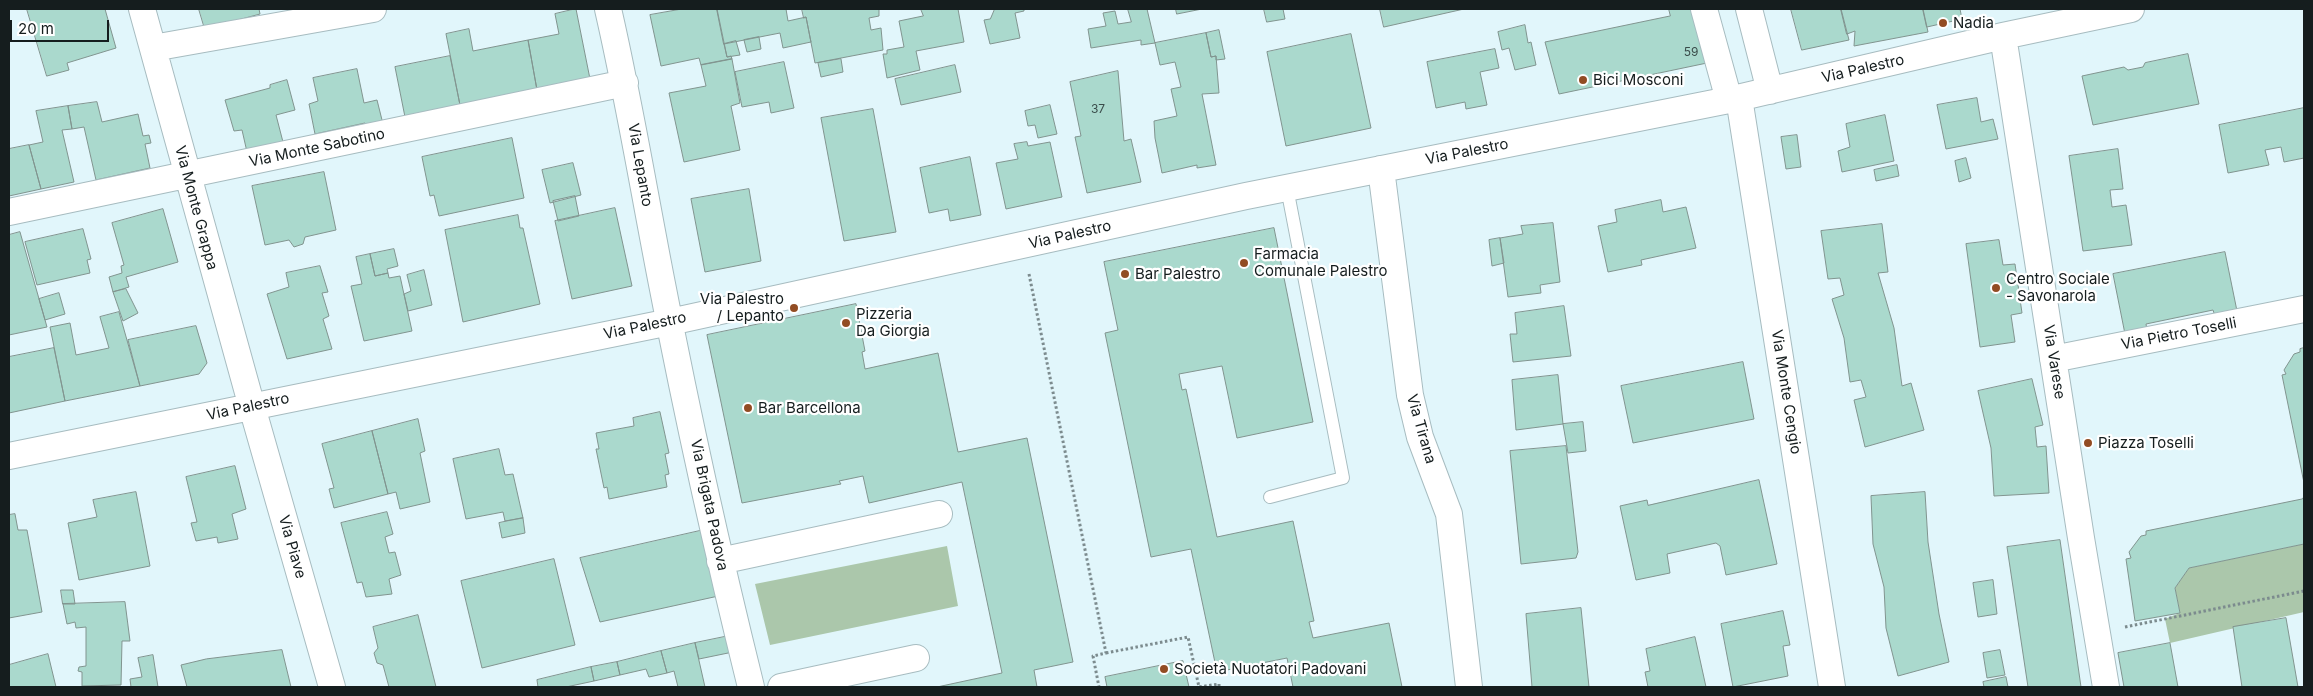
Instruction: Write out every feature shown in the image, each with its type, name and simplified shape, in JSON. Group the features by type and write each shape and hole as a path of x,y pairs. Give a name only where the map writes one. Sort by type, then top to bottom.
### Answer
{"street":[{"name":"Via Monte Grappa","path":"142,9 252,407"},
{"path":"153,48 373,9"},
{"name":"Via Lepanto","path":"608,9 625,83 670,322"},
{"name":"Via Monte Cengio","path":"1704,9 1734,99 1832,687"},
{"path":"1749,9 1770,91"},
{"name":"Via Palestro","path":"9,456 482,358 670,322 1287,188 1734,99 2003,36 2131,9"},
{"name":"Via Varese","path":"2003,36 2106,687"},
{"name":"Via Monte Sabotino","path":"9,212 625,83"},
{"name":"Via Tirana","path":"1381,169 1410,395 1420,437 1449,514 1469,687"},
{"name":"Via Pietro Toselli","path":"2053,359 2304,309"},
{"name":"Via Brigata Padova","path":"670,322 720,561 751,687"},
{"name":"Via Piave","path":"252,407 332,687"},
{"path":"720,561 939,514"},
{"path":"781,687 916,658"}],"lane":[{"path":"1270,497 1343,478 1287,188"}],"path":[{"path":"1028,269 1106,653"},
{"path":"2097,632 2304,591"},
{"path":"1099,687 1093,656 1188,637 1200,687 1219,684 1219,687"}],"green space":[{"path":"2304,544 2304,612 2170,643 2165,619 2180,613 2175,588 2189,568"},
{"path":"947,546 958,606 770,645 755,584"}],"building":[{"path":"27,9 105,9 116,48 67,63 69,70 47,76"},
{"path":"199,9 259,9 260,14 205,29"},
{"path":"576,9 590,79 537,90 528,40 559,34 555,14"},
{"path":"682,9 717,9 727,57 731,56 732,59 701,65 699,58 661,66 650,15"},
{"path":"717,9 786,9 788,21 806,17 811,42 783,48 780,33 724,44"},
{"path":"802,9 879,9 879,16 869,18 871,30 881,28 883,50 815,63 806,17 804,18"},
{"path":"921,9 958,9 964,42 916,51 920,70 887,78 883,54 887,54 887,50 904,47 899,21 923,16"},
{"path":"995,9 1024,9 1024,11 1015,13 1020,38 990,44 984,20 990,19"},
{"path":"1128,9 1147,9 1155,43 1141,45 1141,40 1091,48 1088,29 1106,26 1103,13 1115,11 1118,24 1131,22"},
{"path":"1176,9 1202,9 1177,14"},
{"path":"1264,9 1283,9 1285,19 1267,22"},
{"path":"1380,9 1464,9 1384,27"},
{"path":"1669,9 1693,9 1707,63 1559,94 1545,42 1670,16"},
{"path":"1791,9 1841,9 1849,40 1802,50"},
{"path":"1841,9 1923,9 1928,32 1854,46 1855,31 1847,34"},
{"path":"1923,9 1960,9 1962,19 1927,27"},
{"path":"1525,25 1528,43 1531,42 1536,65 1515,70 1509,48 1502,50 1498,32"},
{"path":"469,29 473,51 528,40 537,90 460,105 446,34"},
{"path":"1219,30 1225,59 1216,60 1216,56 1211,57 1206,33"},
{"path":"1206,33 1211,57 1216,56 1219,93 1202,94 1216,165 1197,168 1197,165 1162,173 1155,138 1154,121 1177,116 1171,89 1181,87 1175,62 1160,65 1155,43"},
{"path":"1351,34 1371,128 1286,146 1267,52"},
{"path":"759,37 761,49 747,52 744,40"},
{"path":"736,41 740,55 727,57 724,44"},
{"path":"1495,49 1499,68 1480,72 1487,105 1466,109 1465,102 1436,108 1427,62"},
{"path":"2188,54 2199,104 2093,125 2082,76 2124,67 2128,70 2143,67 2145,63"},
{"path":"450,56 460,105 405,117 395,67"},
{"path":"732,59 740,103 731,106 740,150 684,162 669,93 706,86 701,65"},
{"path":"841,59 843,72 821,77 818,63"},
{"path":"784,62 794,108 771,113 769,102 742,107 735,72"},
{"path":"955,65 961,92 901,105 895,79"},
{"path":"357,69 364,103 377,100 383,124 367,127 365,123 315,134 309,104 318,101 313,78"},
{"path":"1118,71 1124,141 1131,139 1141,182 1087,193 1075,137 1081,136 1070,82"},
{"path":"287,80 295,110 276,115 283,142 247,152 242,130 234,131 225,100 270,88 270,85"},
{"path":"1977,98 1981,122 1993,119 1998,139 1946,149 1937,105"},
{"path":"97,102 102,122 138,114 143,136 149,135 151,143 145,144 150,168 96,180 84,127 72,129 68,106"},
{"path":"1050,105 1057,134 1038,138 1035,125 1028,126 1025,111"},
{"path":"68,106 72,129 62,130 74,182 41,189 29,145 43,142 36,111"},
{"path":"2304,108 2304,158 2284,162 2281,147 2265,150 2269,165 2228,173 2219,125"},
{"path":"873,109 896,232 844,241 821,118"},
{"path":"1885,115 1894,161 1842,172 1838,151 1850,147 1846,124"},
{"path":"1797,135 1801,167 1786,169 1781,137"},
{"path":"512,138 524,198 439,216 434,195 430,196 422,157"},
{"path":"1027,142 1028,146 1050,142 1062,197 1006,209 996,163 1018,159 1014,144"},
{"path":"29,145 41,189 9,196 9,149"},
{"path":"2118,149 2123,189 2110,190 2112,207 2126,205 2132,245 2083,251 2069,156"},
{"path":"970,157 981,215 950,221 948,209 929,213 920,168"},
{"path":"1966,158 1971,178 1959,182 1955,161"},
{"path":"573,163 581,195 550,203 542,170"},
{"path":"1897,165 1899,176 1876,181 1874,170"},
{"path":"324,172 336,230 305,237 303,244 294,247 289,240 265,245 252,186"},
{"path":"749,189 761,261 705,272 691,199"},
{"path":"575,196 579,216 558,221 553,201"},
{"path":"1661,200 1663,212 1686,207 1696,248 1641,260 1642,265 1608,272 1598,226 1617,222 1615,210"},
{"path":"615,208 632,286 572,299 555,221"},
{"path":"163,209 178,262 126,277 129,287 113,292 109,277 122,273 121,266 124,265 112,223"},
{"path":"518,215 520,228 523,228 540,304 463,322 445,230"},
{"path":"1553,223 1560,282 1540,285 1541,293 1508,297 1500,238 1523,234 1521,226"},
{"path":"1882,224 1888,272 1878,273 1894,328 1902,386 1911,383 1924,430 1865,447 1854,400 1866,397 1861,380 1850,382 1844,338 1832,299 1844,295 1840,278 1828,279 1821,231"},
{"path":"1274,228 1313,422 1237,438 1222,366 1179,374 1182,390 1186,389 1217,537 1293,521 1314,621 1309,622 1313,638 1389,623 1402,687 1293,687 1287,658 1217,672 1191,549 1151,557 1105,333 1118,330 1104,262"},
{"path":"83,229 91,259 87,260 90,273 37,285 25,242"},
{"path":"20,232 47,327 9,335 9,235"},
{"path":"1500,238 1504,263 1492,266 1489,240"},
{"path":"1999,240 2003,265 2015,264 2022,313 2011,315 2015,342 1980,347 1966,244"},
{"path":"394,249 398,266 387,269 388,273 375,276 370,254"},
{"path":"2225,252 2237,311 2215,316 2213,310 2146,324 2147,330 2125,334 2113,274"},
{"path":"370,254 375,276 388,273 389,278 400,276 412,331 364,341 351,286 362,284 356,257"},
{"path":"320,266 328,292 322,293 329,316 323,319 332,349 287,359 267,294 289,287 286,273"},
{"path":"424,270 432,305 408,311 404,294 411,291 407,275"},
{"path":"126,289 138,313 123,321 113,292"},
{"path":"59,293 65,314 45,320 39,299"},
{"path":"856,304 865,351 862,352 865,369 938,353 958,452 1027,438 1073,662 1034,670 1037,687 937,687 1002,673 962,482 869,503 863,476 839,481 841,484 742,503 707,335"},
{"path":"1564,306 1571,356 1513,362 1510,334 1517,334 1515,313"},
{"path":"119,312 140,386 65,401 50,327 70,323 76,355 109,348 100,317"},
{"path":"196,326 207,363 199,374 140,386 128,340"},
{"path":"54,348 65,401 9,413 9,357"},
{"path":"2304,348 2304,483 2282,375 2286,374 2284,370 2294,354"},
{"path":"1743,362 1754,419 1633,443 1621,386"},
{"path":"1558,375 1563,424 1516,430 1512,380"},
{"path":"2032,379 2043,425 2035,427 2037,447 2046,446 2049,493 1994,496 1991,448 1978,391"},
{"path":"660,412 669,453 665,454 669,474 665,475 667,487 609,499 607,487 604,488 596,449 599,449 596,433 634,426 633,418"},
{"path":"418,419 425,451 420,453 430,502 400,509 396,492 388,494 372,431"},
{"path":"1583,422 1586,451 1568,453 1563,424"},
{"path":"372,431 388,494 334,508 329,489 334,488 322,444"},
{"path":"1566,446 1578,552 1576,558 1521,564 1510,451"},
{"path":"499,449 505,475 513,474 523,518 505,521 503,512 466,519 453,459"},
{"path":"235,466 246,509 232,514 238,539 218,543 217,537 196,541 191,523 197,522 186,477"},
{"path":"1759,480 1777,564 1726,575 1720,546 1716,543 1667,554 1670,573 1636,580 1620,506 1647,500 1648,505"},
{"path":"136,492 150,566 79,580 68,523 97,517 93,500"},
{"path":"1925,492 1928,542 1939,614 1949,662 1898,676 1886,628 1884,587 1873,544 1871,496"},
{"path":"2304,497 2304,544 2189,568 2175,588 2180,613 2135,621 2126,559 2131,558 2129,552 2141,536 2146,535 2146,531 2302,499"},
{"path":"387,512 393,534 385,537 389,553 395,552 401,575 389,579 392,594 366,597 362,582 357,583 341,523"},
{"path":"15,514 18,530 27,530 42,612 9,618 9,515"},
{"path":"523,518 525,533 502,538 499,523"},
{"path":"704,530 723,595 600,622 580,558"},
{"path":"2060,540 2081,687 2028,687 2007,547"},
{"path":"554,559 575,645 482,668 461,581"},
{"path":"1993,580 1997,614 1978,617 1973,583"},
{"path":"61,590 73,590 75,604 63,604"},
{"path":"125,602 130,641 122,641 121,685 82,686 82,672 78,671 79,667 86,666 86,627 76,628 75,622 67,624 63,604"},
{"path":"1581,608 1589,687 1532,687 1526,614"},
{"path":"1783,611 1790,645 1783,646 1788,676 1733,687 1721,624"},
{"path":"418,615 436,687 389,687 383,665 377,663 374,653 378,648 373,627"},
{"path":"2286,618 2298,687 2242,687 2233,627"},
{"path":"729,636 733,652 699,659 695,643"},
{"path":"1695,637 1706,687 1648,687 1645,672 1650,671 1646,649"},
{"path":"695,643 705,687 678,687 674,671 667,673 661,651"},
{"path":"2170,643 2178,687 2124,687 2118,653"},
{"path":"282,650 291,687 187,687 181,665 206,659"},
{"path":"2000,650 2005,675 1987,678 1983,653"},
{"path":"661,651 667,673 649,677 646,669 620,675 617,662"},
{"path":"48,654 56,687 9,687 9,665"},
{"path":"153,655 158,687 131,687 130,679 142,677 138,658"},
{"name":"Società Nuotatori Padovani","path":"1183,661 1189,687 1107,687 1105,677"},
{"path":"617,662 620,675 594,681 591,667"},
{"path":"591,667 594,681 566,687 538,687 537,680"},
{"path":"2006,677 2008,687 1984,687 1983,682"}],"place":[{"name":"Nadia","path":"1943,23"},
{"name":"Bici Mosconi","path":"1583,80"},
{"name":"Farmacia Comunale Palestro","path":"1244,263"},
{"name":"Bar Palestro","path":"1125,274"},
{"name":"Centro Sociale - Savonarola","path":"1996,288"},
{"name":"Via Palestro / Lepanto","path":"794,308"},
{"name":"Pizzeria Da Giorgia","path":"846,323"},
{"name":"Bar Barcellona","path":"748,408"},
{"name":"Piazza Toselli","path":"2088,443"},
{"name":"Società Nuotatori Padovani","path":"1164,669"}]}
